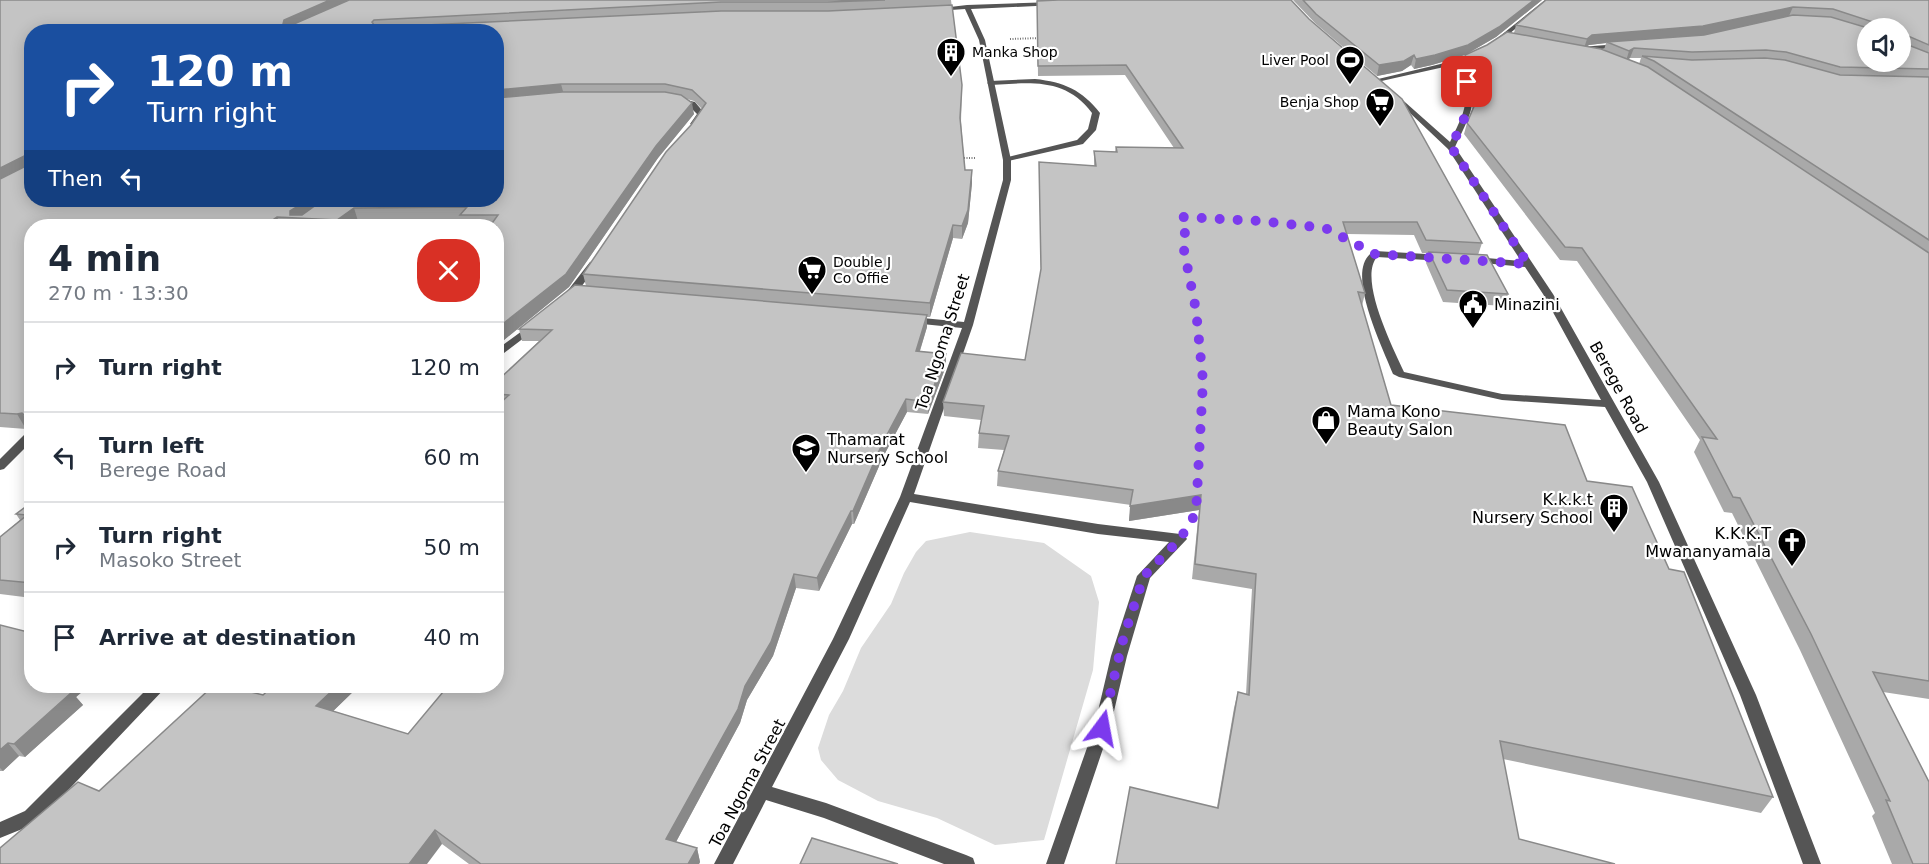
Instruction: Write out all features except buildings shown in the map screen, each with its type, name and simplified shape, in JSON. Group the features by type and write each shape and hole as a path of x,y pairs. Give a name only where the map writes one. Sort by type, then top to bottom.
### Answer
{"street":[{"path":"1494,43 1548,0"},
{"path":"933,10 1061,4"},
{"name":"Toa Ngoma Street","path":"723,864 841,639 906,496 968,325 1007,180 1007,160 982,40 967,8"},
{"path":"1504,37 1514,39"},
{"path":"1609,58 1575,50 1632,45"},
{"path":"1451,147 1470,104 1471,92 1455,63 1485,48"},
{"name":"Berege Road","path":"1455,63 1373,77 1451,147 1528,264 1610,404 1653,482 1749,695 1812,864"},
{"path":"990,83 1051,83 1069,88 1087,99 1096,113 1092,130 1080,142 1007,160"},
{"path":"667,99 682,100 692,105 701,114 688,133"},
{"path":"1528,264 1375,254 1367,264 1366,277 1380,333 1399,374 1502,397 1610,404"},
{"path":"559,304 575,291 599,255"},
{"path":"575,291 587,292"},
{"path":"504,350 543,318"},
{"path":"896,319 968,325"},
{"path":"0,466 24,442"},
{"path":"906,496 1098,529 1180,539 1144,576 1124,636 1102,728 1055,864"},
{"path":"0,830 31,817 152,693"},
{"path":"762,791 826,811 966,864"}],"path":[{"path":"982,40 1043,38"},
{"path":"957,158 1007,160"}],"shaded area":[{"path":"970,532 1044,543 1091,576 1099,602 1093,670 1044,840 995,845 937,818 878,801 838,780 821,760 818,748 829,715 843,691 861,648 891,604 916,552 926,541"}],"place":[{"name":"Manka Shop","path":"951,78"},
{"name":"Liver Pool","path":"1350,86"},
{"name":"Benja Shop","path":"1380,128"},
{"name":"Double J Co Offie","path":"812,296"},
{"name":"Minazini","path":"1473,330"},
{"name":"Mama Kono Beauty Salon","path":"1326,446"},
{"name":"Thamarat Nursery School","path":"806,474"},
{"name":"K.k.k.t Nursery School","path":"1614,534"},
{"name":"K.K.K.T Mwananyamala","path":"1792,568"}],"route":[{"path":"1102,728 1124,636 1144,576 1180,539 1196,513 1203,381 1196,310 1183,245 1185,232 1182,217 1259,221 1325,228 1375,254 1528,264 1451,147 1470,104 1471,92 1467,82"}]}
